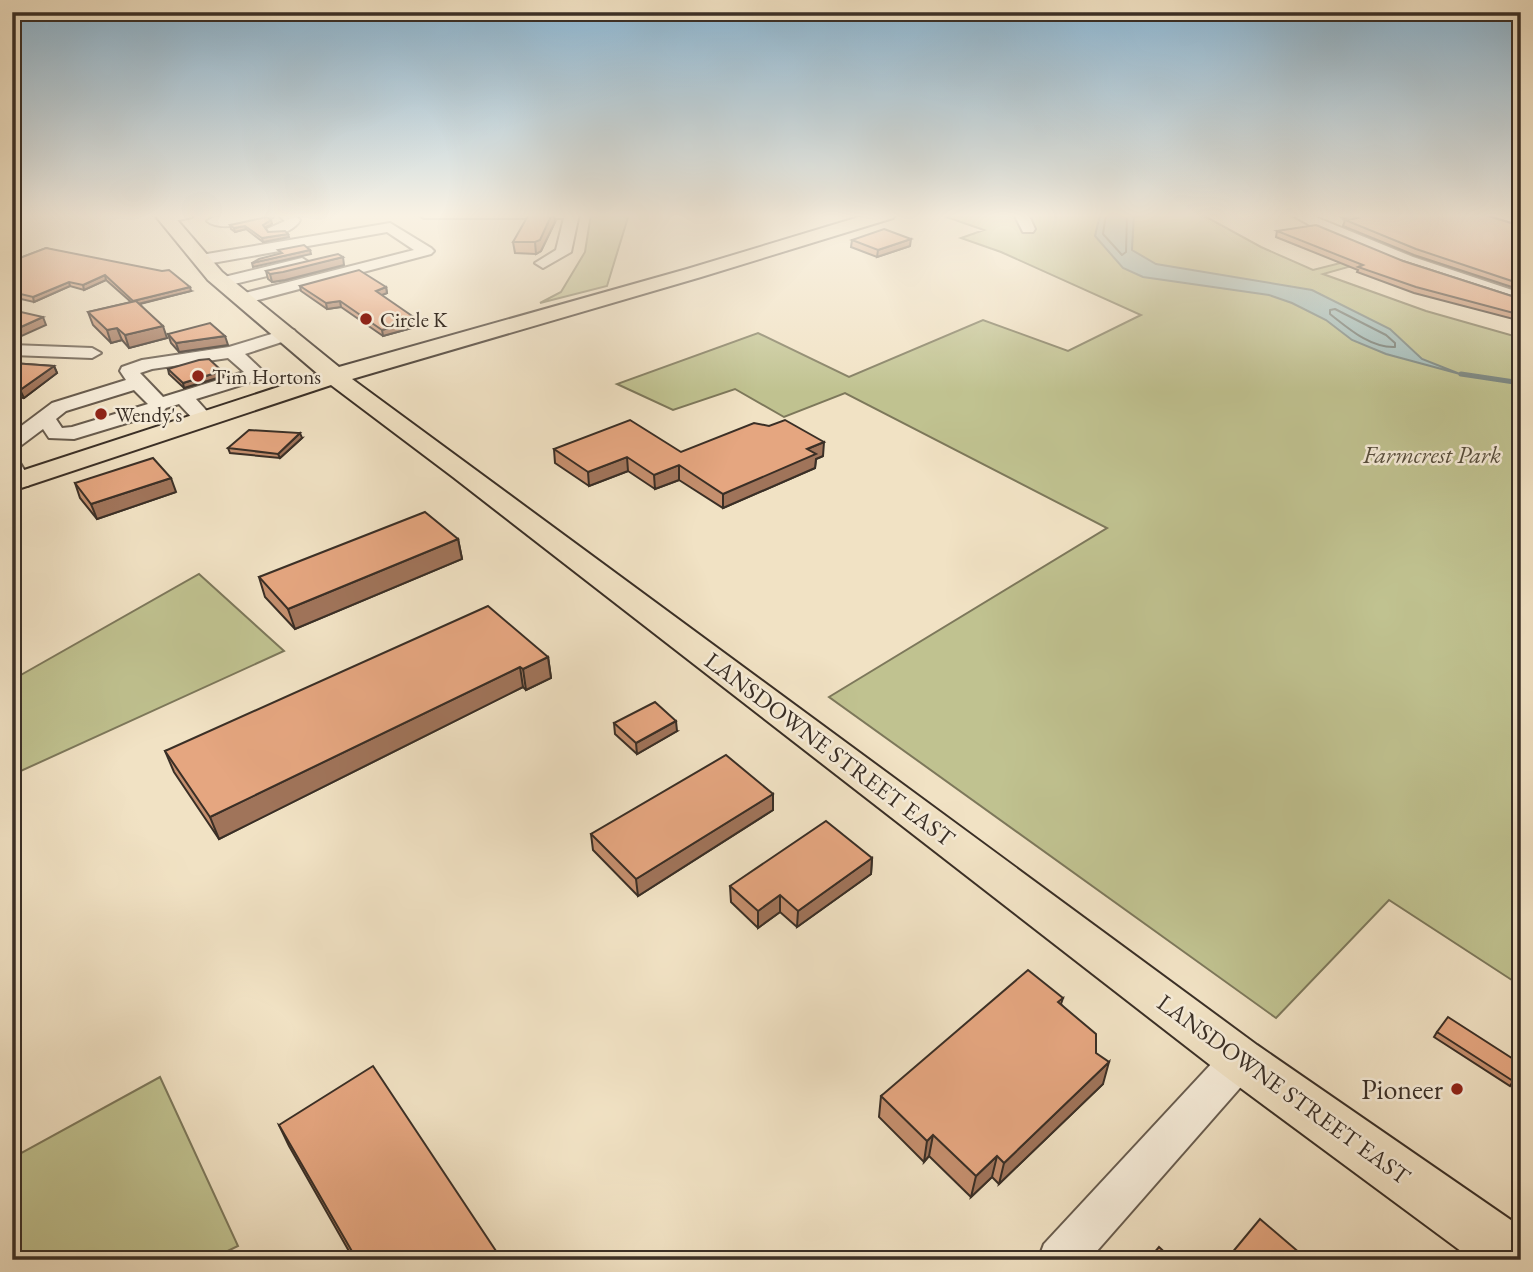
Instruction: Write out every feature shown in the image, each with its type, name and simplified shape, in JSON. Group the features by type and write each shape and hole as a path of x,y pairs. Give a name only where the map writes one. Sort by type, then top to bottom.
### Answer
{"main road":[{"name":"LANSDOWNE STREET EAST","path":"214,273 335,376 1240,1060 1520,1260"},
{"path":"15,477 335,376 693,273"}],"street":[{"path":"1439,273 1521,298"},
{"path":"12,350 92,353"},
{"path":"175,361 160,368 186,396"},
{"path":"45,417 56,434 74,433 156,408 159,404"}],"lane":[{"path":"243,299 341,273"},
{"path":"232,352 257,374 159,404 137,383 129,371 149,363 232,352 288,334"},
{"path":"12,443 59,407 137,383"},
{"path":"186,396 203,418"},
{"path":"1060,1260 1240,1060"}],"green space":[{"path":"572,273 611,273 607,286 540,303 561,292"},
{"name":"Farmcrest Park","path":"1048,273 1325,273 1323,274 1426,311 1521,338 1521,986 1389,900 1276,1018 829,697 1107,528 845,393 784,417 735,389 673,410 617,384 758,333 849,377 983,320 1068,351 1141,315"},
{"path":"199,574 284,651 12,775 12,680"},
{"path":"160,1077 238,1246 209,1260 12,1260 12,1158"}],"water":[{"path":"1135,273 1212,273 1312,290 1390,329 1422,359 1460,374 1386,354 1352,340 1326,320 1269,295 1143,277"}],"building":[{"path":"12,273 173,273 190,287 133,301 105,275 83,285 69,282 33,297 12,292"},
{"path":"347,273 364,273 386,287 376,291 418,320 382,330 340,301 326,303 300,286"},
{"path":"1376,273 1441,273 1521,299 1521,315 1416,287"},
{"path":"1489,273 1521,273 1521,284"},
{"path":"136,301 163,326 125,335 117,328 107,330 88,312"},
{"path":"12,310 43,317 12,331"},
{"path":"210,323 225,336 176,343 168,334"},
{"path":"209,359 222,371 183,383 168,369 199,360"},
{"path":"12,363 54,366 20,390 12,390"},
{"path":"630,420 681,452 754,423 769,426 785,420 824,442 807,449 816,454 723,494 679,465 654,475 627,457 588,472 554,449"},
{"path":"249,430 300,433 278,454 228,448"},
{"path":"153,458 171,478 91,504 75,483"},
{"path":"425,512 458,539 288,609 259,577"},
{"path":"488,606 548,657 523,669 520,667 210,817 165,751"},
{"path":"655,702 676,721 636,743 614,723"},
{"path":"726,755 773,794 636,879 591,834"},
{"path":"826,821 872,858 798,911 780,895 758,911 730,886"},
{"path":"1028,970 1063,998 1058,1002 1096,1034 1096,1053 1109,1062 1004,1163 997,1156 976,1176 933,1135 927,1141 881,1096"},
{"path":"1448,1017 1521,1064 1521,1069 1513,1081 1437,1032"},
{"path":"373,1066 502,1260 357,1260 279,1125"},
{"path":"1260,1219 1308,1260 1226,1260"},
{"path":"1159,1247 1173,1260 1148,1260"}],"waterway":[{"path":"1461,374 1521,383"}],"place":[{"name":"Circle K","path":"366,319"},
{"name":"Tim Hortons","path":"198,376"},
{"name":"Wendy's","path":"101,414"},
{"name":"Pioneer","path":"1457,1089"}]}
